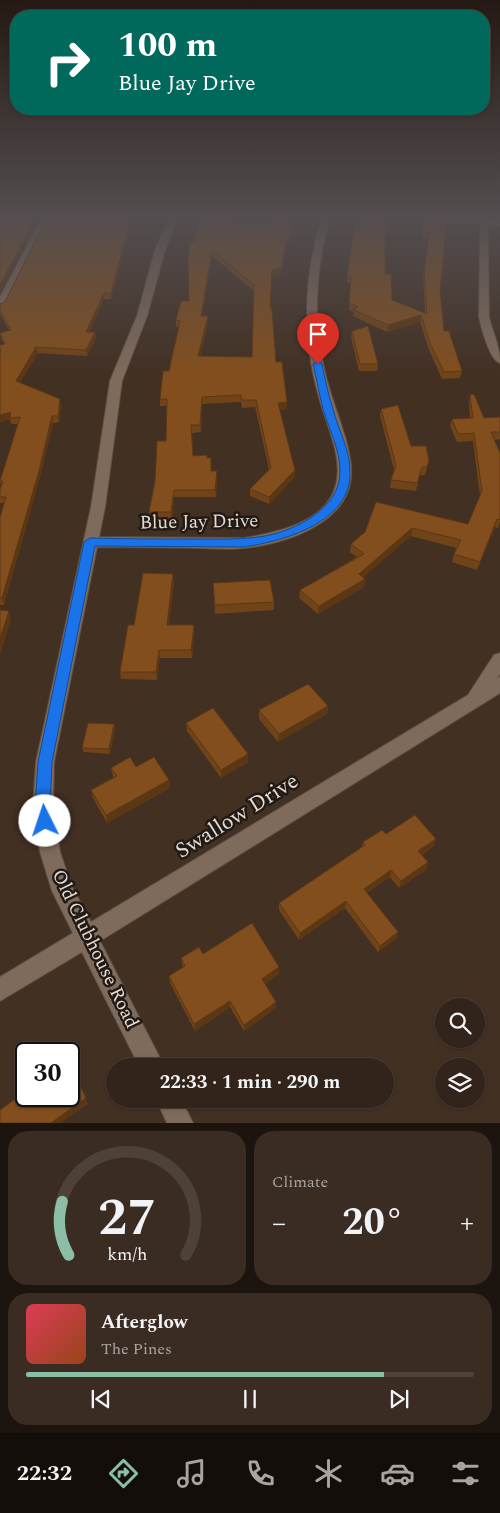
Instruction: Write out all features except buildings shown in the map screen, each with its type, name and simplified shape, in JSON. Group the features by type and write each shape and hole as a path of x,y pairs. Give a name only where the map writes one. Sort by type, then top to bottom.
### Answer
{"street":[{"path":"0,307 19,269"},
{"name":"Old Clubhouse Road","path":"148,1058 63,891 50,852 43,806 45,762 98,507 116,381 142,316 155,269"},
{"name":"Blue Jay Drive","path":"90,542 244,543 268,539 290,533 309,524 324,513 338,497 343,486 344,458 328,408 318,364 312,316 314,269"},
{"path":"484,269 484,316 487,331 500,360"},
{"path":"474,700 500,660"},
{"name":"Swallow Drive","path":"0,990 500,684"},
{"path":"172,1108 180,1123"}],"route":[{"path":"45,821 43,806 45,762 90,542 244,543 290,533 309,524 324,513 338,497 343,486 345,472 344,458 328,408 318,364"}]}
